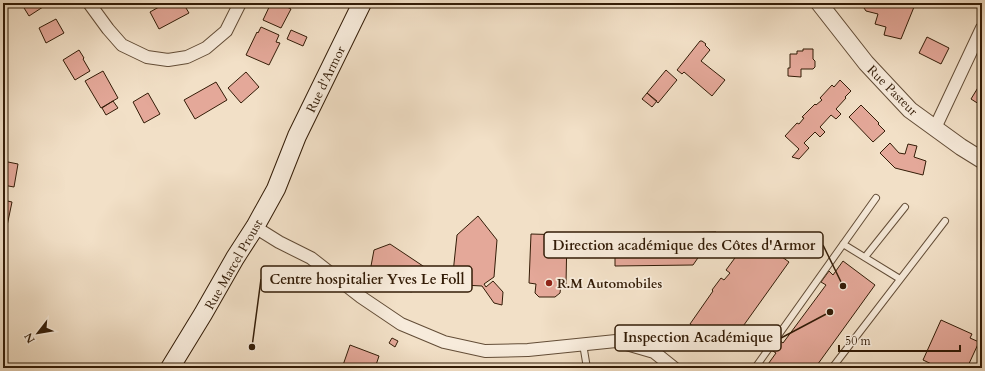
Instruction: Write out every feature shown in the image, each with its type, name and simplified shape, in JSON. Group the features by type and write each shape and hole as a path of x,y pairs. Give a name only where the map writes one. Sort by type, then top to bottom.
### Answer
{"main road":[{"name":"Rue d'Armor","path":"290,156 298,136 362,3"},
{"name":"Rue Marcel Proust","path":"170,368 255,227 276,189 290,156"}],"street":[{"path":"89,3 122,45 147,57 168,60 187,57 206,48 226,31 240,3"},
{"name":"Rue Pasteur","path":"819,3 866,63 910,110 961,147 982,160"},
{"path":"935,128 982,28"},
{"path":"255,227 279,242 311,258 361,297 401,324 444,342 486,351 528,350 616,340 654,352 674,368"}],"lane":[{"path":"754,368 876,198"},
{"path":"865,257 905,207"},
{"path":"832,368 944,222"},
{"path":"843,244 900,279"},
{"path":"584,344 587,368"}],"building":[{"path":"21,3 45,3 46,5 29,16"},
{"path":"166,3 183,3 189,13 159,29 150,12"},
{"path":"271,3 279,3 291,9 281,28 263,20"},
{"path":"865,3 885,3 894,5 896,3 914,7 901,39 884,35 886,27 875,24 878,14 866,11 864,8"},
{"path":"56,19 64,33 46,43 39,28"},
{"path":"261,27 279,35 276,42 280,43 269,65 246,55"},
{"path":"291,30 307,37 303,46 287,39"},
{"path":"927,37 949,48 941,64 919,53"},
{"path":"700,41 706,44 705,45 710,50 701,61 725,80 712,96 684,72 682,74 677,70"},
{"path":"803,49 813,49 815,67 813,69 801,69 801,77 788,76 788,68 790,68 790,54 797,54 797,51 803,51"},
{"path":"79,50 90,71 75,80 63,60"},
{"path":"666,70 677,80 658,103 647,93"},
{"path":"103,71 118,98 101,108 85,81"},
{"path":"246,72 259,87 241,103 228,88"},
{"path":"840,80 851,91 836,109 841,114 836,119 831,115 820,127 825,132 820,137 815,132 804,143 809,148 799,159 792,157 799,149 785,136 797,123 799,124 804,118 802,117 815,104 816,105 822,100 820,98 832,85 834,87"},
{"path":"982,81 982,106 971,99"},
{"path":"216,82 227,100 195,119 184,100"},
{"path":"148,93 160,114 144,123 133,102"},
{"path":"647,93 657,101 652,107 642,99"},
{"path":"113,101 118,108 106,115 102,108"},
{"path":"861,105 885,131 873,142 849,117"},
{"path":"890,143 899,153 905,154 908,144 917,146 914,157 926,161 923,175 895,168 880,153"},
{"path":"3,161 18,164 14,187 3,185"},
{"path":"3,200 12,202 7,226 3,225"},
{"path":"478,216 497,240 494,277 484,284 486,287 493,281 503,292 502,305 494,303 482,286 463,285 453,273 457,235"},
{"path":"716,232 693,265 615,266 615,234"},
{"path":"531,234 567,235 566,284 561,284 560,293 555,297 539,297 535,293 536,284 529,283"},
{"path":"760,241 789,262 726,350 690,324 721,278 724,280 730,273 726,270 746,243 754,249"},
{"path":"390,244 426,268 423,285 411,292 399,284 392,287 385,282 385,275 371,266 374,250"},
{"path":"843,261 875,285 815,368 767,368 766,367 776,353 771,350 779,340 783,343 826,285 821,282 829,271 833,275"},
{"path":"941,320 972,334 970,338 979,342 967,368 940,368 923,360"},
{"path":"392,338 398,341 395,347 389,343"},
{"path":"350,345 379,356 375,368 342,368"}],"place":[{"name":"R.M Automobiles","path":"549,283"},
{"name":"Direction académique des Côtes d'Armor","path":"843,286"},
{"name":"Inspection Académique","path":"830,312"},
{"name":"Centre hospitalier Yves Le Foll","path":"252,347"}]}
